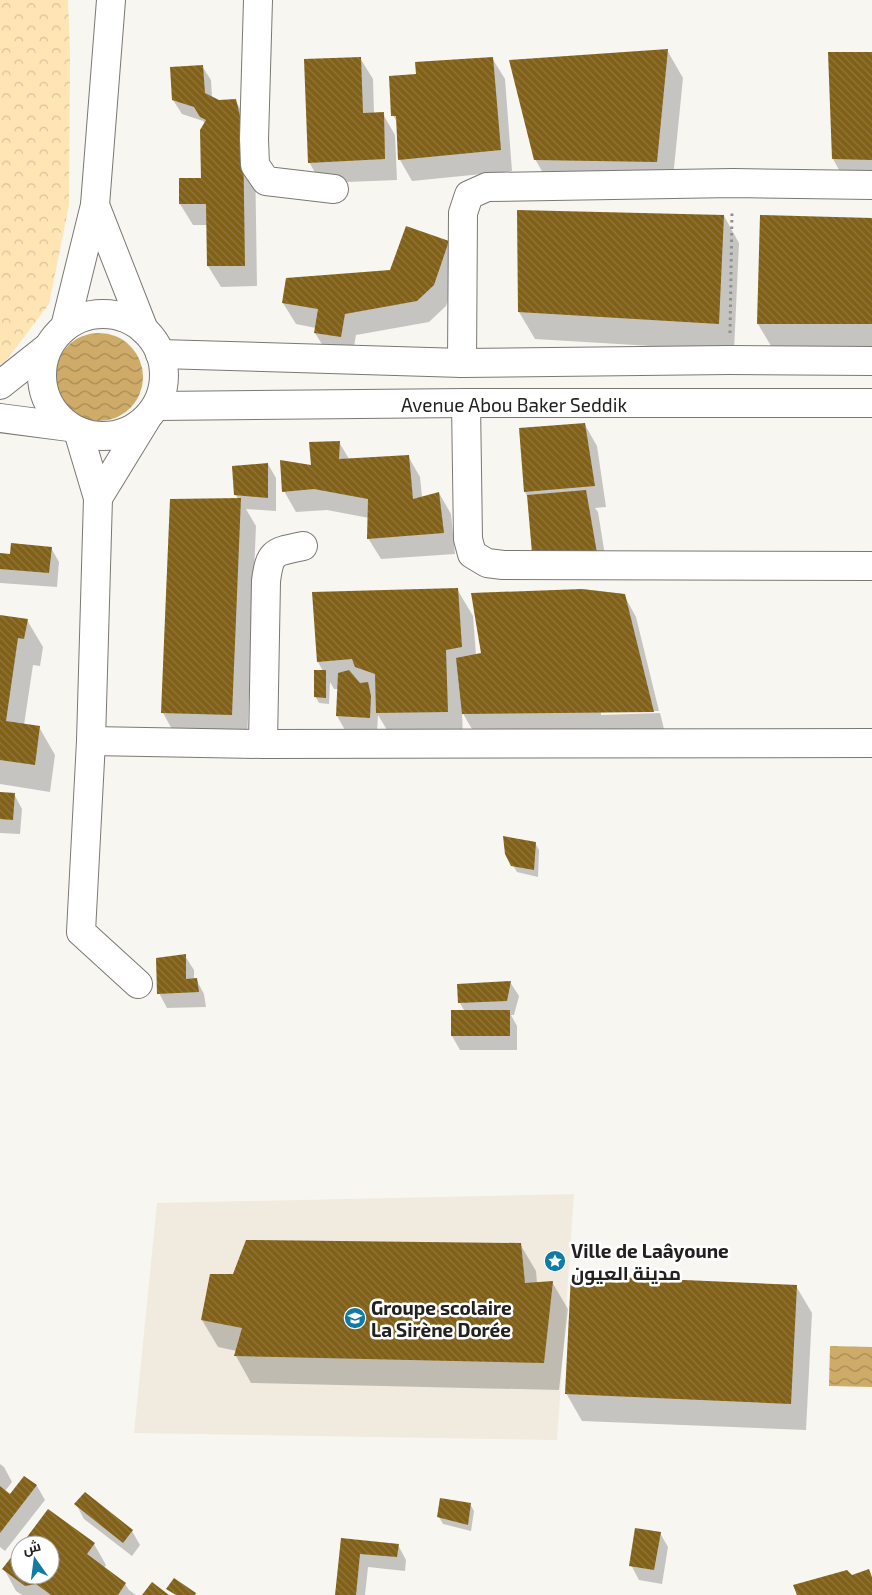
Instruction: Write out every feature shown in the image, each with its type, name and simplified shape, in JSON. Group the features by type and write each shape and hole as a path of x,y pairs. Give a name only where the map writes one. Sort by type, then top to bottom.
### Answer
{"street":[{"path":"110,0 95,205 57,337 42,364 42,382 46,399 55,414 73,429 98,498 91,741 81,932 138,984"},
{"path":"258,0 255,165 266,181 334,189"},
{"path":"462,363 463,213 469,195 487,187 733,183 872,185"},
{"path":"95,205 144,330 160,354 164,372 162,389 151,412 98,498"},
{"path":"0,385 80,318 114,315 130,321 144,330"},
{"path":"160,354 462,363 729,360 872,361"},
{"path":"466,403 468,539 472,554 487,563 513,565 872,566"},
{"name":"Avenue Abou Baker Seddik","path":"151,412 466,403 872,403"},
{"path":"0,418 73,429 96,436 115,435 132,429 151,412"},
{"path":"263,744 266,581 269,562 279,551 303,546"},
{"path":"91,741 263,744 872,743"}],"path":[{"path":"729,360 733,183"}],"shaded area":[{"name":"Groupe scolaire La Sirène Dorée","path":"574,1194 557,1440 134,1433 157,1203"}],"green space":[{"path":"0,0 68,0 70,54 69,205 49,304 5,362 0,364"}],"water":[{"path":"99,333 116,336 124,340 136,352 140,360 143,377 140,394 136,402 124,414 116,418 99,421 82,418 74,414 62,402 58,394 55,377 58,360 62,352 74,340 82,336"},
{"path":"830,1346 872,1347 872,1387 829,1386"}],"building":[{"path":"668,49 657,162 534,160 509,60"},
{"path":"828,52 872,52 872,160 832,159"},
{"path":"361,57 363,113 384,112 385,159 308,163 304,59"},
{"path":"493,57 501,150 398,160 396,116 391,116 389,76 416,74 415,62"},
{"path":"203,65 205,93 219,100 236,99 243,129 245,266 207,266 206,204 179,204 179,178 201,178 200,130 206,120 200,117 194,107 172,100 170,67"},
{"path":"517,210 724,215 719,324 518,312"},
{"path":"760,215 872,218 872,324 757,324"},
{"path":"406,226 449,241 434,285 417,301 345,314 341,337 314,333 318,309 282,303 286,278 390,270"},
{"path":"585,423 595,486 524,492 519,428"},
{"path":"340,441 339,459 409,455 413,499 439,492 444,533 367,539 368,499 314,489 282,492 280,460 311,465 309,442"},
{"path":"268,463 268,498 234,495 232,466"},
{"path":"586,490 597,553 532,553 527,495"},
{"path":"241,498 232,715 161,713 170,499"},
{"path":"11,543 52,547 49,573 0,569 0,553 10,554"},
{"path":"458,588 462,647 446,650 448,712 376,713 375,674 355,667 352,659 317,662 312,592"},
{"path":"582,589 625,594 654,712 462,714 456,658 481,653 471,593"},
{"path":"0,615 28,619 24,639 18,638 6,721 40,726 35,765 0,760"},
{"path":"314,670 326,670 326,698 314,697"},
{"path":"349,670 360,683 368,682 371,696 370,718 336,716 338,673"},
{"path":"0,792 15,793 13,820 0,819"},
{"path":"503,836 536,842 534,870 511,866 505,854"},
{"path":"186,954 186,979 197,978 199,992 157,994 156,958"},
{"path":"511,981 507,1001 458,1003 457,984"},
{"path":"451,1010 510,1010 510,1036 451,1036"},
{"path":"246,1240 521,1243 525,1283 553,1281 544,1363 234,1356 242,1328 201,1320 210,1274 233,1274"},
{"path":"571,1275 797,1285 791,1404 565,1394"},
{"path":"24,1476 37,1485 0,1533 0,1486 10,1494"},
{"path":"85,1492 133,1530 123,1543 74,1504"},
{"path":"440,1498 471,1503 468,1525 437,1517"},
{"path":"48,1509 95,1543 87,1554 126,1583 118,1595 51,1595 37,1585 60,1585 60,1535 28,1535"},
{"path":"635,1528 661,1532 654,1570 629,1566"},
{"path":"341,1538 399,1544 397,1557 360,1554 356,1595 335,1595"},
{"path":"10,1559 10,1575 2,1569"},
{"path":"869,1569 872,1577 872,1595 797,1595 793,1585 847,1570 852,1575"},
{"path":"174,1578 196,1593 195,1595 176,1595 166,1589"},
{"path":"152,1582 169,1595 142,1595"}],"place":[{"name":"Ville de Laâyoune مدينة العيون","path":"555,1261"},
{"name":"Groupe scolaire La Sirène Dorée","path":"355,1318"}]}
